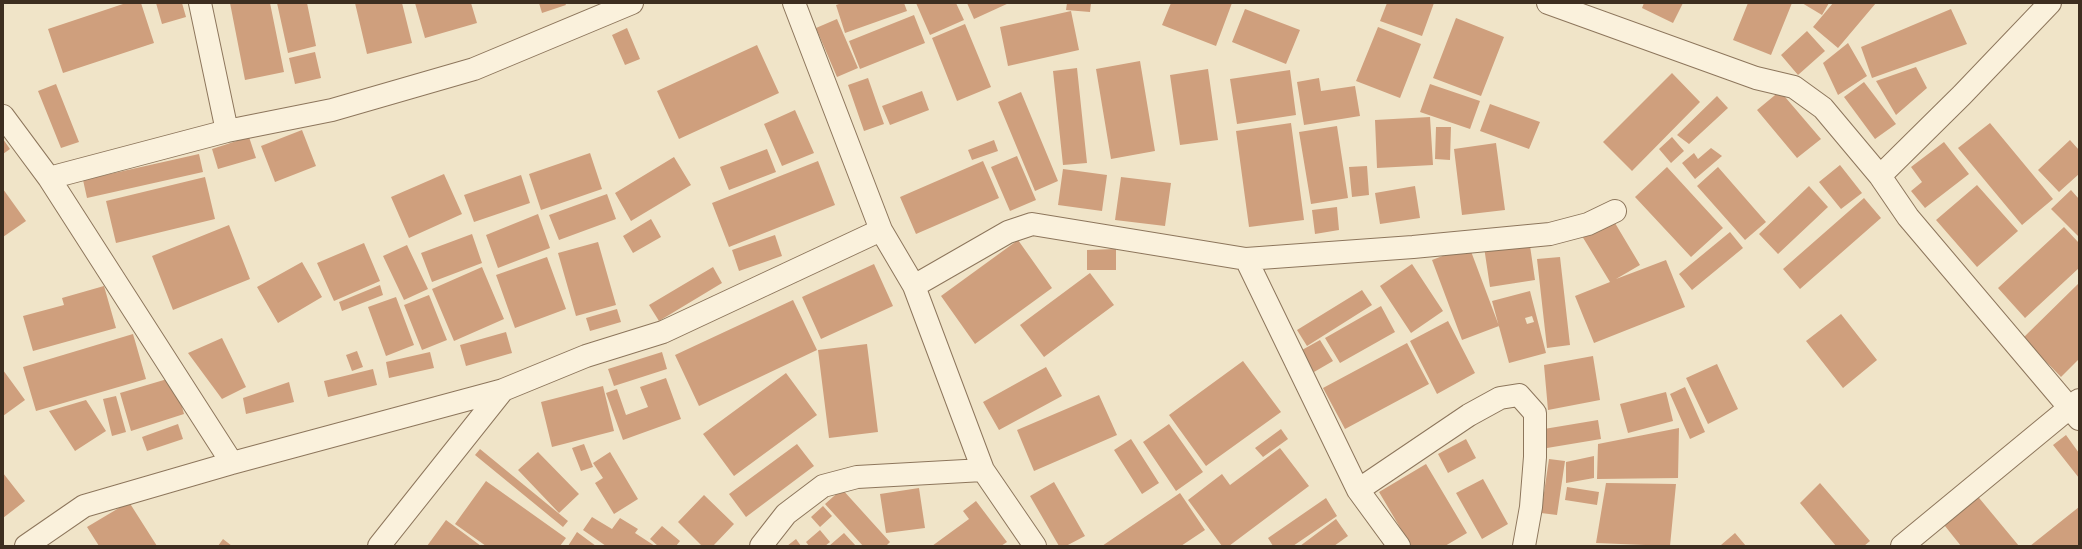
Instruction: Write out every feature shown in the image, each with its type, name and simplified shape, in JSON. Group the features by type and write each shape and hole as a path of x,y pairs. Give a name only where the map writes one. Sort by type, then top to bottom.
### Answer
{"street":[{"path":"200,3 227,132"},
{"path":"49,178 227,132 332,110 474,69 632,3"},
{"path":"794,3 881,230 914,286 983,470 1035,546"},
{"path":"1548,3 1756,78 1794,87 1823,108 1880,176 1908,217 2076,409 1902,546"},
{"path":"1880,176 1962,95 2050,3"},
{"path":"3,116 49,178 232,463"},
{"path":"914,286 1008,232 1032,224 1246,259 1428,246 1550,234 1588,224 1615,211"},
{"path":"26,546 84,506 232,463 503,390 586,356 663,332 881,230"},
{"path":"1246,259 1358,490 1398,546"},
{"path":"379,546 503,390"},
{"path":"1358,490 1469,414 1500,398 1519,395 1535,412 1535,457 1531,507 1524,546"},
{"path":"761,546 786,514 822,486 857,477 983,470"}],"building":[{"path":"126,3 141,3 154,43 63,73 48,29"},
{"path":"156,3 182,3 186,17 162,24"},
{"path":"230,3 270,3 284,72 245,80"},
{"path":"277,3 307,3 316,46 288,53"},
{"path":"355,3 402,3 412,43 367,54"},
{"path":"415,3 471,3 477,23 425,38"},
{"path":"539,3 565,3 566,5 542,13"},
{"path":"842,3 904,3 907,11 845,33 836,5"},
{"path":"916,3 956,3 964,20 930,35"},
{"path":"967,3 1009,3 974,19"},
{"path":"1067,3 1091,3 1090,12 1066,10"},
{"path":"1171,3 1232,3 1216,46 1162,25"},
{"path":"1387,3 1434,3 1422,36 1380,21"},
{"path":"1644,3 1683,3 1673,23 1642,8"},
{"path":"1748,3 1792,3 1771,55 1733,40"},
{"path":"1802,3 1829,3 1822,15"},
{"path":"1833,3 1876,3 1838,48 1813,27"},
{"path":"1245,9 1300,30 1286,64 1232,42"},
{"path":"1951,9 1967,44 1872,78 1861,47"},
{"path":"1071,11 1079,50 1008,66 1000,27"},
{"path":"914,15 925,43 860,69 849,41"},
{"path":"1456,18 1504,37 1481,96 1433,78"},
{"path":"837,19 858,68 837,77 816,28"},
{"path":"965,24 991,87 957,101 932,38"},
{"path":"1378,27 1421,44 1400,98 1356,81"},
{"path":"627,28 640,59 625,65 612,35"},
{"path":"1807,31 1825,51 1798,75 1781,55"},
{"path":"1848,43 1867,76 1838,95 1823,63"},
{"path":"757,45 779,93 679,139 657,91"},
{"path":"315,52 321,78 295,84 289,58"},
{"path":"1140,61 1155,151 1111,159 1096,69"},
{"path":"1916,67 1927,88 1896,115 1876,81"},
{"path":"1077,68 1087,163 1063,165 1053,71"},
{"path":"1208,69 1218,140 1180,145 1170,75"},
{"path":"1290,70 1296,115 1237,124 1230,79"},
{"path":"1672,73 1700,102 1632,171 1603,142"},
{"path":"868,78 884,124 864,131 848,85"},
{"path":"1319,78 1321,91 1355,86 1360,116 1304,125 1297,82"},
{"path":"1864,82 1896,124 1875,139 1844,97"},
{"path":"56,84 79,142 61,148 38,91"},
{"path":"1430,84 1480,101 1470,129 1420,112"},
{"path":"922,91 929,110 890,125 882,106"},
{"path":"1780,91 1821,139 1797,158 1757,110"},
{"path":"1021,92 1058,181 1035,191 998,102"},
{"path":"1717,96 1728,108 1689,144 1677,135"},
{"path":"1490,104 1540,122 1529,149 1480,131"},
{"path":"795,110 814,153 782,166 764,124"},
{"path":"1430,117 1433,165 1377,168 1375,120"},
{"path":"1291,123 1304,220 1249,227 1236,131"},
{"path":"1990,123 2053,199 2022,225 1958,148"},
{"path":"1337,126 1348,198 1311,204 1299,132"},
{"path":"1436,127 1451,127 1450,160 1435,159"},
{"path":"302,130 316,166 275,182 261,146"},
{"path":"249,137 256,158 218,169 212,149"},
{"path":"1672,137 1684,151 1671,163 1659,149"},
{"path":"3,139 10,149 3,154"},
{"path":"994,140 998,151 972,160 968,150"},
{"path":"2070,140 2079,150 2079,174 2059,192 2038,170"},
{"path":"1944,142 1969,174 1925,208 1911,191 1922,182 1911,167"},
{"path":"1496,143 1505,210 1462,215 1454,149"},
{"path":"1711,148 1722,156 1695,179 1682,163 1694,153 1698,159"},
{"path":"767,149 776,172 729,190 720,167"},
{"path":"590,153 602,189 541,210 529,174"},
{"path":"199,154 203,172 87,198 83,180"},
{"path":"1017,156 1036,200 1010,211 991,167"},
{"path":"674,157 691,185 631,221 615,193"},
{"path":"818,161 835,205 729,247 712,203"},
{"path":"983,161 999,198 916,234 900,197"},
{"path":"1840,165 1862,193 1841,209 1819,182"},
{"path":"1367,166 1369,195 1352,197 1349,167"},
{"path":"1667,167 1723,228 1691,257 1635,197"},
{"path":"1718,167 1766,222 1745,240 1697,186"},
{"path":"1063,169 1107,175 1102,211 1058,205"},
{"path":"444,174 462,214 409,238 391,197"},
{"path":"521,175 530,203 474,222 464,195"},
{"path":"205,177 215,219 116,243 106,201"},
{"path":"1121,177 1171,183 1165,226 1115,220"},
{"path":"1977,185 2018,231 1977,267 1936,220"},
{"path":"1415,186 1420,218 1380,224 1375,193"},
{"path":"1809,186 1828,207 1778,254 1759,234"},
{"path":"3,189 26,221 3,237"},
{"path":"2071,190 2079,199 2079,237 2051,209"},
{"path":"607,194 616,219 559,240 549,215"},
{"path":"1864,198 1881,218 1800,289 1783,269"},
{"path":"1337,207 1339,230 1315,234 1312,210"},
{"path":"538,214 550,248 498,268 486,235"},
{"path":"1612,218 1640,265 1616,279 1666,260 1685,307 1594,343 1575,296 1610,282 1582,236"},
{"path":"651,219 661,237 633,253 623,236"},
{"path":"229,225 250,279 173,310 152,256"},
{"path":"2064,227 2079,243 2079,268 2025,318 1998,288"},
{"path":"1730,232 1743,248 1692,290 1679,274"},
{"path":"472,234 482,263 432,282 421,253"},
{"path":"775,235 782,256 739,271 732,250"},
{"path":"1529,239 1535,280 1490,287 1484,247"},
{"path":"1018,240 1052,288 975,344 941,296"},
{"path":"598,242 616,305 576,316 558,253"},
{"path":"364,243 380,281 334,301 317,263"},
{"path":"407,245 428,289 404,300 383,256"},
{"path":"1469,246 1499,326 1462,340 1432,260"},
{"path":"1116,249 1116,270 1087,270 1087,250"},
{"path":"547,257 566,309 515,328 496,275"},
{"path":"1560,257 1570,345 1547,348 1537,259"},
{"path":"302,262 322,297 278,323 257,287"},
{"path":"874,264 893,306 821,339 802,297"},
{"path":"1412,264 1443,311 1411,333 1380,286"},
{"path":"482,267 504,319 454,341 432,289"},
{"path":"713,267 722,283 659,321 649,305"},
{"path":"1090,273 1114,305 1044,357 1020,325"},
{"path":"2079,283 2079,359 2061,377 2023,338"},
{"path":"380,285 383,295 342,311 339,302"},
{"path":"104,286 116,328 33,351 23,316 64,305 62,298"},
{"path":"1362,290 1372,305 1307,346 1297,330"},
{"path":"1530,291 1546,353 1509,363 1492,301","holes":["1532,316 1534,322 1527,324 1525,318"]},
{"path":"429,295 447,340 422,350 404,305"},
{"path":"396,297 414,345 386,356 368,307"},
{"path":"793,300 817,350 699,406 675,355"},
{"path":"1381,306 1395,332 1340,363 1325,338"},
{"path":"617,309 621,322 590,331 586,318"},
{"path":"1841,314 1877,360 1843,388 1806,341"},
{"path":"1448,321 1475,373 1437,394 1410,341"},
{"path":"506,332 512,353 466,366 460,345"},
{"path":"133,334 146,379 36,411 23,367"},
{"path":"222,338 246,387 222,399 188,353"},
{"path":"1320,340 1333,361 1314,372 1302,350"},
{"path":"1407,343 1429,384 1345,429 1323,388"},
{"path":"867,344 878,432 829,438 818,350"},
{"path":"357,351 363,367 352,371 346,355"},
{"path":"430,352 434,368 389,378 386,362"},
{"path":"662,352 667,369 614,386 608,369"},
{"path":"1593,356 1600,400 1548,410 1544,365"},
{"path":"1243,361 1281,412 1206,466 1169,415"},
{"path":"1717,364 1738,409 1708,424 1686,378"},
{"path":"1046,367 1062,396 999,430 983,402"},
{"path":"373,369 377,385 328,397 324,381"},
{"path":"3,370 25,400 3,416"},
{"path":"786,373 817,415 734,476 703,434"},
{"path":"174,377 184,414 131,431 120,393"},
{"path":"666,378 681,419 623,440 606,393 617,389 626,415 648,407 640,387"},
{"path":"289,382 294,402 246,414 243,398"},
{"path":"603,386 614,431 552,447 541,402"},
{"path":"1685,387 1705,432 1690,439 1670,394"},
{"path":"1666,392 1673,421 1628,433 1620,404"},
{"path":"1099,395 1117,435 1034,471 1017,430"},
{"path":"116,396 126,432 112,436 103,399"},
{"path":"86,400 106,431 75,451 49,411"},
{"path":"1598,420 1601,439 1547,448 1544,429"},
{"path":"178,424 183,439 147,451 142,437"},
{"path":"1169,424 1203,472 1176,491 1143,442"},
{"path":"1679,428 1678,478 1597,479 1598,444"},
{"path":"1281,429 1288,439 1263,457 1255,448"},
{"path":"2066,435 2079,453 2079,478 2053,445"},
{"path":"1131,439 1159,483 1142,494 1114,450"},
{"path":"1466,439 1476,458 1448,473 1438,454"},
{"path":"584,444 593,467 581,471 572,448"},
{"path":"797,444 814,466 746,517 729,494"},
{"path":"1280,448 1309,486 1229,546 1222,546 1188,500 1222,474 1230,485"},
{"path":"480,449 568,521 563,527 475,455"},
{"path":"538,452 579,494 559,513 518,470"},
{"path":"610,452 638,499 614,514 595,483 603,478 593,463"},
{"path":"1594,456 1594,478 1566,483 1566,462"},
{"path":"1549,459 1565,461 1557,515 1541,513"},
{"path":"1426,464 1467,533 1445,546 1411,546 1379,492"},
{"path":"3,473 25,501 3,518"},
{"path":"1483,479 1508,524 1482,539 1456,493"},
{"path":"486,481 566,538 560,546 486,546 455,524"},
{"path":"1054,482 1085,536 1066,546 1059,546 1030,496"},
{"path":"1606,483 1676,484 1670,546 1596,543"},
{"path":"1820,483 1870,541 1864,546 1836,546 1800,503"},
{"path":"1567,487 1599,492 1597,505 1565,500"},
{"path":"919,488 925,528 886,533 880,494"},
{"path":"842,489 890,542 886,546 863,546 825,504"},
{"path":"1180,493 1205,530 1181,546 1102,546"},
{"path":"1975,493 2019,546 1961,546 1941,521"},
{"path":"704,495 734,524 713,546 702,546 678,522"},
{"path":"1326,498 1337,516 1293,546 1273,546 1268,538"},
{"path":"976,501 1007,542 1001,546 932,546 969,519 963,511"},
{"path":"129,502 157,546 99,546 87,527"},
{"path":"823,506 832,516 820,527 811,517"},
{"path":"2079,507 2079,546 2030,546"},
{"path":"592,517 612,529 620,518 638,529 635,533 655,546 606,546 583,530"},
{"path":"1336,519 1348,536 1334,546 1300,546"},
{"path":"446,520 481,546 427,546"},
{"path":"662,526 680,541 676,546 658,546 650,539"},
{"path":"820,530 830,542 825,546 809,546 806,542"},
{"path":"577,532 596,546 568,546"},
{"path":"844,533 856,546 829,546"},
{"path":"1735,533 1746,546 1721,545"},
{"path":"223,539 232,546 218,546"},
{"path":"796,539 801,546 787,546"}]}
